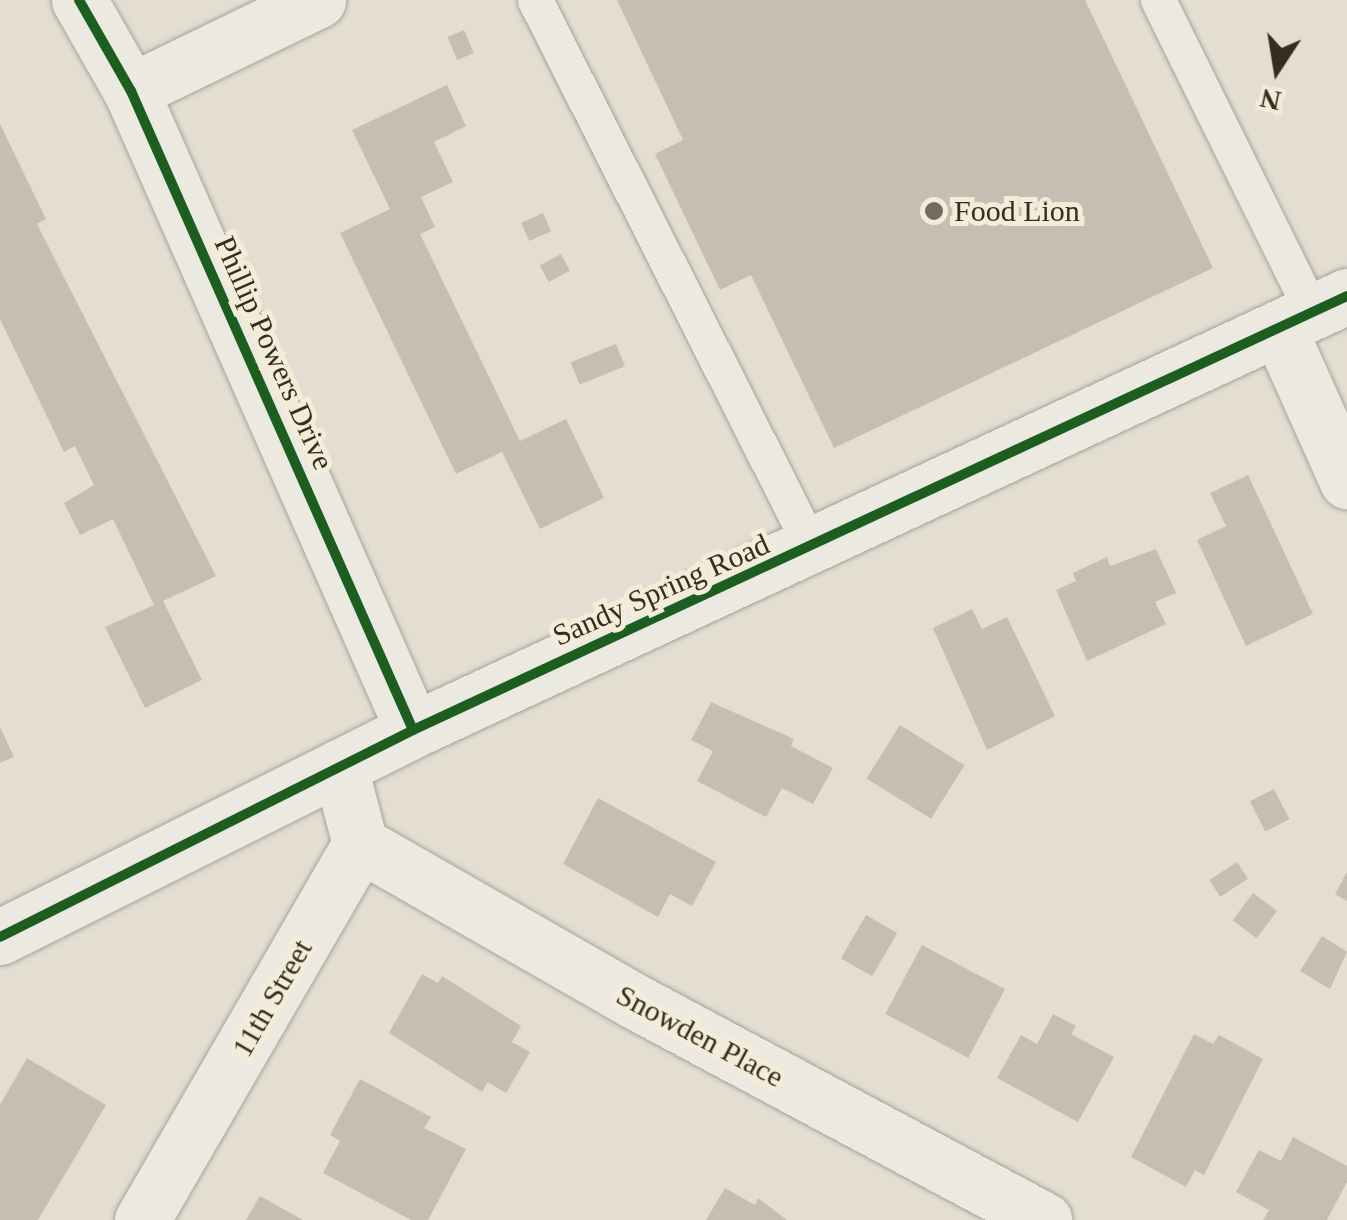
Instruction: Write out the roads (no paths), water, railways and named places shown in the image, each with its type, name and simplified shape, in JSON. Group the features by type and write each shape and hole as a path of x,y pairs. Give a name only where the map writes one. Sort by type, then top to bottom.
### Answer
{"street":[{"name":"Phillip Powers Drive","path":"79,0 132,91 413,730"},
{"path":"132,91 318,0"},
{"path":"1313,313 1347,480"},
{"name":"Sandy Spring Road","path":"0,938 413,730 1313,313"},
{"path":"340,767 360,844"},
{"name":"11th Street","path":"142,1220 360,844"},
{"name":"Snowden Place","path":"360,844 636,1002 1044,1220"}],"lane":[{"path":"535,0 812,548"},
{"path":"1158,0 1313,313"}],"place":[{"name":"Food Lion","path":"934,211"}]}
